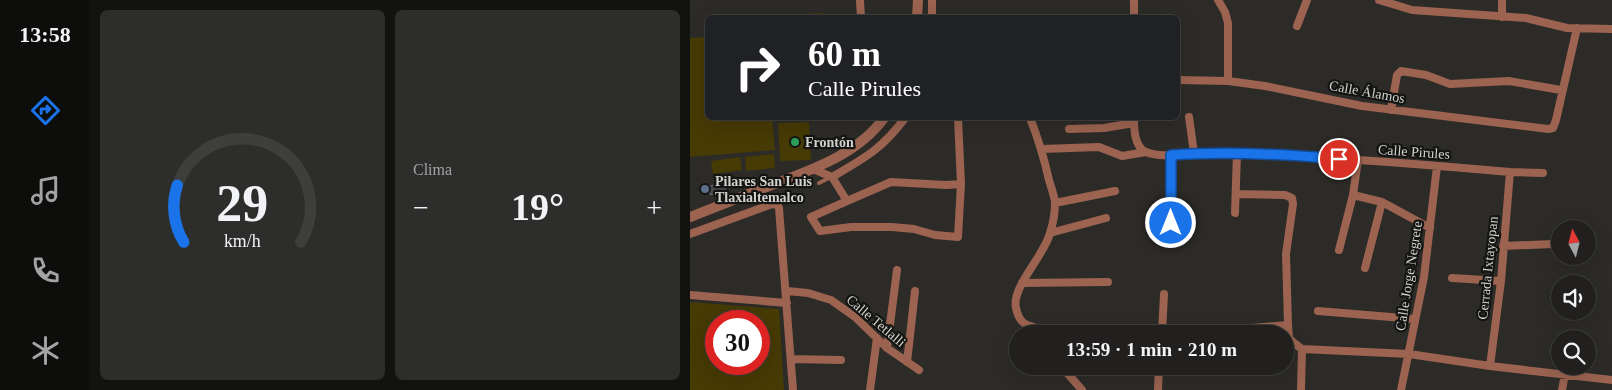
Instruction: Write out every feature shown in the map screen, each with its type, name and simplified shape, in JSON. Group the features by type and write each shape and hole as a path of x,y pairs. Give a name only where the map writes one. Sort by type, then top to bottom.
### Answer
{"street":[{"path":"860,0 861,15"},
{"path":"917,15 918,0"},
{"path":"932,0 932,15"},
{"path":"1134,0 1134,15"},
{"path":"1218,0 1225,12 1228,23 1228,81"},
{"path":"1297,26 1307,0"},
{"path":"1379,0 1412,10 1526,18 1567,28 1612,29"},
{"path":"1502,0 1502,17"},
{"path":"1392,110 1397,75 1401,71 1426,75 1450,84 1509,81 1562,90 1577,28"},
{"name":"Calle Álamos","path":"1180,80 1228,81 1265,86 1362,106 1548,129 1553,128 1562,90"},
{"path":"1189,117 1194,153"},
{"path":"690,217 813,169 862,141 882,120"},
{"path":"832,177 876,150 903,120"},
{"path":"958,120 961,184 958,237 892,227 851,227 820,231 811,217 892,182 961,184"},
{"path":"1028,325 1023,323 1018,316 1014,301 1022,283 1045,247 1050,233 1055,203 1042,150 1031,120"},
{"path":"1069,129 1104,128 1134,120 1137,144 1146,152"},
{"name":"Calle Pirules","path":"1042,150 1099,147 1122,156 1146,152 1171,155 1237,153 1543,173"},
{"path":"1235,213 1237,153"},
{"path":"1171,155 1171,223"},
{"path":"1339,250 1353,196 1358,160"},
{"name":"Calle Jorge Negrete","path":"1401,390 1424,277 1437,166"},
{"path":"813,169 832,177 847,201"},
{"name":"Cerrada Ixtayopan","path":"1490,366 1510,172"},
{"path":"1055,203 1115,191"},
{"path":"1236,194 1285,195 1292,198 1293,204 1286,254 1288,325"},
{"path":"1353,196 1382,202 1430,228"},
{"path":"1365,268 1382,202"},
{"path":"690,234 772,204 779,208 787,291 793,390"},
{"path":"1050,233 1106,218"},
{"path":"1503,246 1551,244"},
{"path":"887,348 897,270"},
{"path":"1452,278 1500,281"},
{"path":"1022,283 1108,282"},
{"name":"Calle Tetlalli","path":"787,291 808,293 831,300 855,317 887,348 919,370"},
{"path":"908,362 915,291"},
{"path":"1162,325 1164,294"},
{"path":"690,295 787,303"},
{"path":"1318,311 1416,319"},
{"path":"870,390 877,338"},
{"path":"1294,343 1302,349 1409,354 1551,373"},
{"path":"1300,390 1302,349"},
{"path":"791,359 841,360"},
{"path":"1069,375 1082,390"},
{"path":"1158,390 1159,375"},
{"path":"1562,390 1565,375"},
{"path":"1573,375 1612,380"}],"lane":[{"path":"819,183 832,177"}],"shaded area":[{"path":"823,13 823,15 784,15"},
{"path":"705,37 705,120 772,120 775,150 690,157 690,38"},
{"name":"Frontón","path":"809,122 811,160 780,161 778,123"},
{"path":"774,154 775,168 746,171 745,157"},
{"path":"740,157 742,170 713,174 711,161"},
{"path":"690,302 779,309 784,390 690,390"}],"building":[{"path":"723,181 726,189 711,195 707,191 709,190 708,187"}],"place":[{"name":"Frontón","path":"795,142"},
{"name":"Pilares San Luis Tlaxialtemalco","path":"705,189"}],"route":[{"path":"1171,223 1171,155 1237,153 1339,159"}]}
